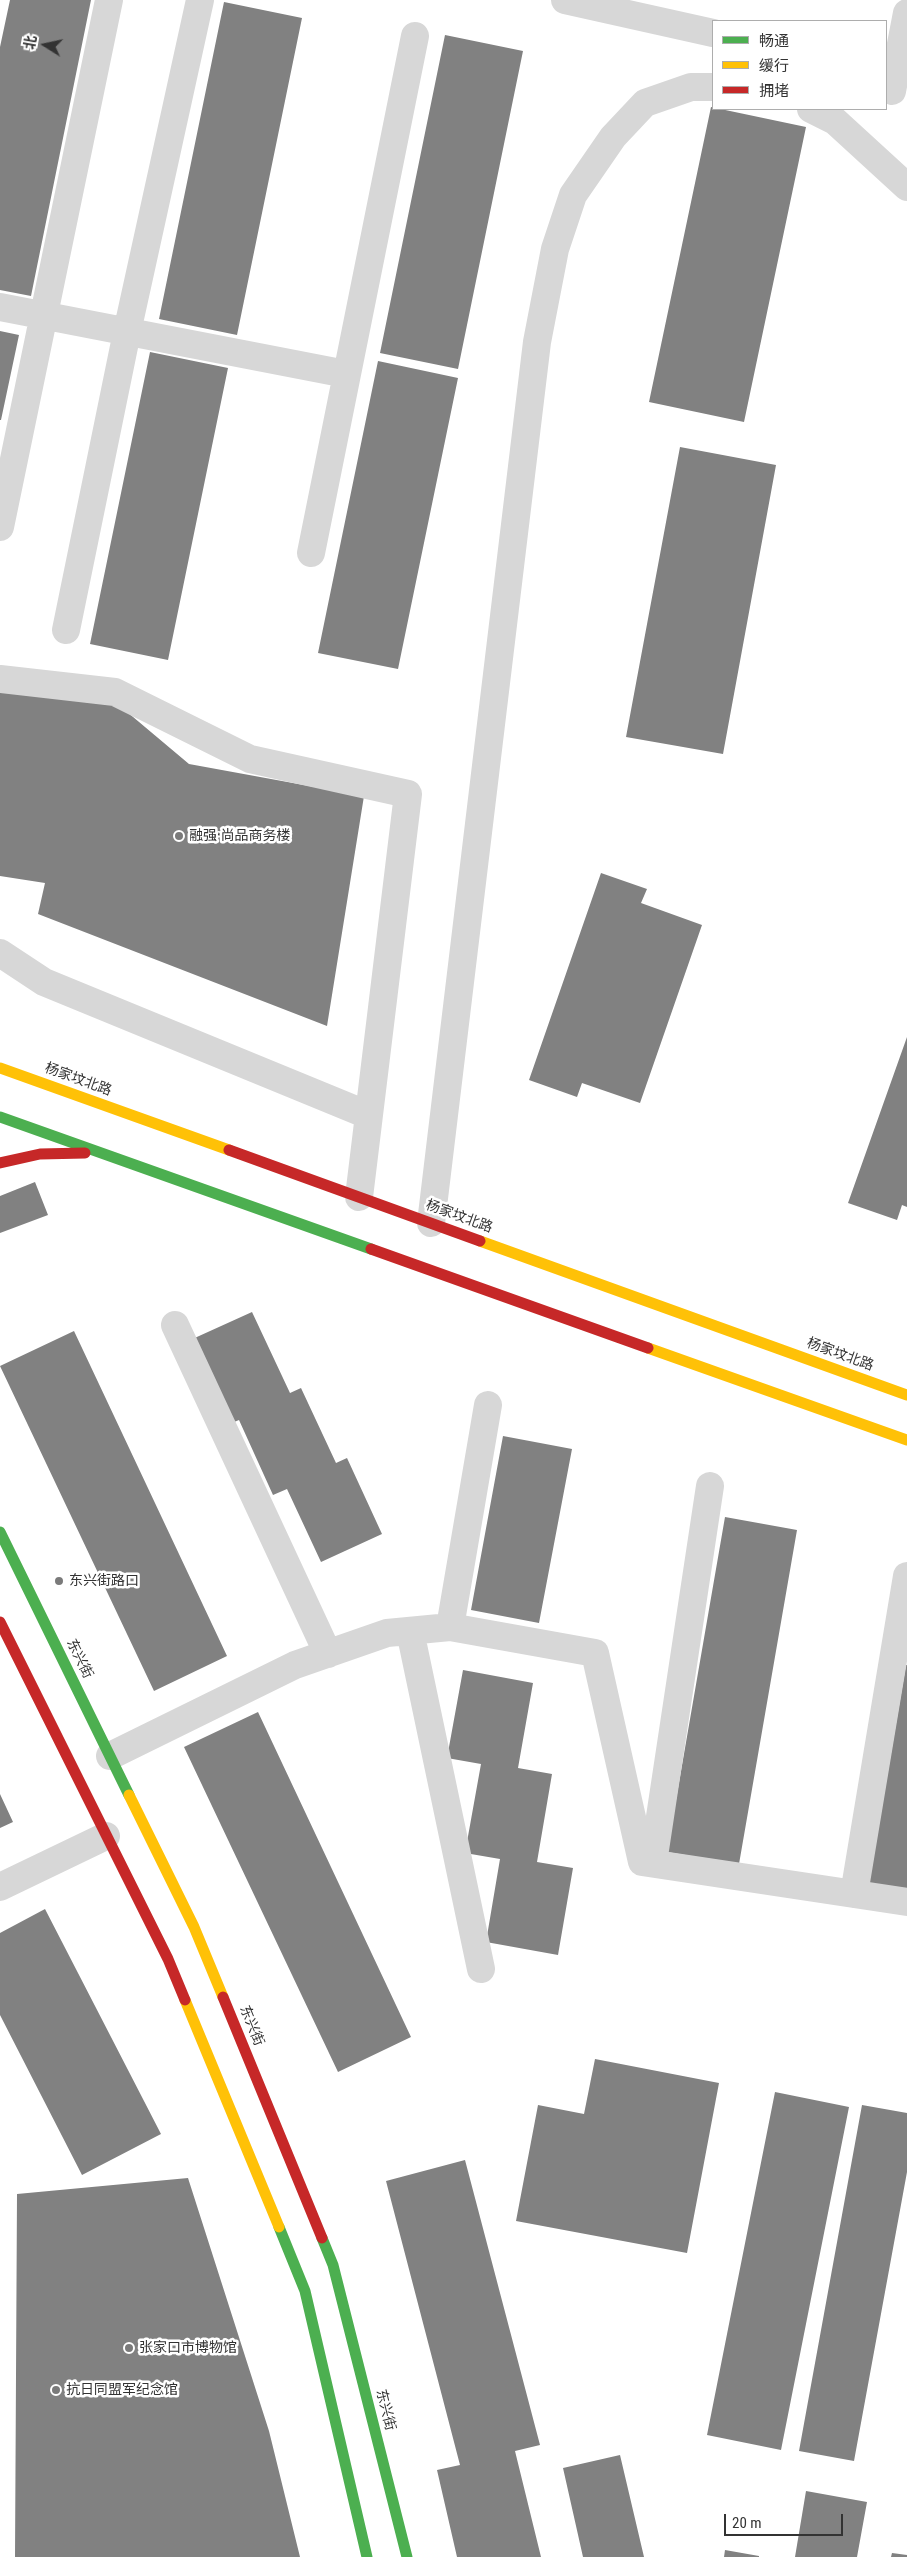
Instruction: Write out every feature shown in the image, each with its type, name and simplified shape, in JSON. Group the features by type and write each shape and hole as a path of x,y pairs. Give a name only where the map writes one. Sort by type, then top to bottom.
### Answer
{"main road":[{"name":"杨家坟北路","path":"0,1068 907,1395"},
{"path":"0,1117 907,1440"},
{"path":"0,1162 40,1154 102,1153"},
{"name":"东兴街","path":"0,1532 110,1756 136,1820 194,1928 333,2265 407,2557"},
{"path":"0,1622 111,1834 168,1959 305,2291 367,2557"}],"street":[{"path":"0,527 109,0"},
{"path":"66,630 127,332 200,0"},
{"path":"565,0 712,33"},
{"path":"895,93 907,13"},
{"path":"311,553 415,36"},
{"path":"431,1223 535,362 554,249 573,195 613,137 645,103 691,88 712,87"},
{"path":"813,110 835,121 905,182 907,187"},
{"path":"0,307 346,374"},
{"path":"0,679 115,692 250,759 408,794 359,1197"},
{"path":"0,953 44,982 368,1115"},
{"path":"175,1325 328,1654"},
{"path":"450,1627 488,1405"},
{"path":"653,1863 710,1486"},
{"path":"854,1894 907,1576"},
{"path":"110,1756 296,1665 387,1633 450,1627 596,1653 642,1862 907,1902"},
{"path":"410,1630 481,1969"},
{"path":"0,1886 111,1834"}],"building":[{"path":"10,0 91,0 31,296 0,290 0,47"},
{"path":"224,2 302,18 237,335 159,319"},
{"path":"445,35 523,51 458,369 380,353"},
{"path":"711,107 712,110 725,110 806,127 744,422 649,402"},
{"path":"0,331 19,335 1,420 0,420"},
{"path":"150,352 228,368 168,660 90,644"},
{"path":"378,361 458,378 398,669 318,653"},
{"path":"680,447 776,465 723,754 626,737"},
{"name":"融强·尚品商务楼","path":"0,692 120,706 189,764 364,796 327,1026 38,914 45,883 0,876"},
{"path":"601,873 647,889 641,903 702,925 640,1103 582,1083 577,1097 529,1080"},
{"path":"907,1037 907,1207 902,1205 897,1220 848,1203"},
{"path":"35,1182 48,1215 0,1233 0,1196"},
{"path":"252,1312 290,1393 301,1388 336,1463 347,1458 382,1534 321,1562 287,1489 273,1495 239,1420 227,1425 188,1341"},
{"path":"74,1331 227,1656 154,1691 0,1366"},
{"path":"503,1436 572,1449 539,1623 471,1610"},
{"path":"725,1517 797,1530 739,1864 667,1852"},
{"path":"907,1665 907,1889 869,1883"},
{"path":"463,1670 533,1683 518,1768 552,1774 537,1862 573,1868 558,1955 486,1942 500,1859 465,1853 481,1764 447,1758"},
{"path":"258,1712 411,2037 338,2072 184,1747"},
{"path":"0,1794 13,1822 0,1828"},
{"path":"45,1909 161,2134 82,2175 0,2015 0,1933"},
{"path":"595,2059 719,2083 687,2253 516,2221 538,2105 584,2114"},
{"path":"775,2092 849,2107 781,2450 707,2435"},
{"path":"862,2105 907,2113 907,2172 854,2461 799,2451"},
{"path":"465,2160 540,2445 515,2451 541,2557 457,2557 437,2470 460,2465 386,2181"},
{"name":"张家口市博物馆","path":"188,2178 269,2431 300,2557 15,2557 17,2194"},
{"path":"620,2455 644,2557 583,2557 563,2468"},
{"path":"806,2491 867,2502 857,2557 795,2557"},
{"path":"725,2550 759,2556 759,2557 724,2557"},
{"path":"892,2553 907,2555 907,2557 891,2557"}],"traffic: fast":[{"path":"0,1117 371,1249"},
{"path":"0,1532 129,1795"},
{"path":"279,2227 305,2291 367,2557"},
{"path":"322,2238 333,2265 407,2557"}],"traffic: slow":[{"path":"0,1068 229,1150"},
{"path":"480,1241 907,1395"},
{"path":"648,1348 907,1440"},
{"path":"129,1795 194,1927 223,1997"},
{"path":"185,2000 279,2227"}],"traffic: jam":[{"path":"229,1150 480,1241"},
{"path":"0,1163 40,1154 85,1153"},
{"path":"371,1249 648,1348"},
{"path":"0,1622 168,1959 185,2000"},
{"path":"223,1997 322,2238"}],"place":[{"name":"融强·尚品商务楼","path":"179,836"},
{"name":"东兴街路口","path":"59,1581"},
{"name":"张家口市博物馆","path":"129,2348"},
{"name":"抗日同盟军纪念馆","path":"56,2390"}]}
